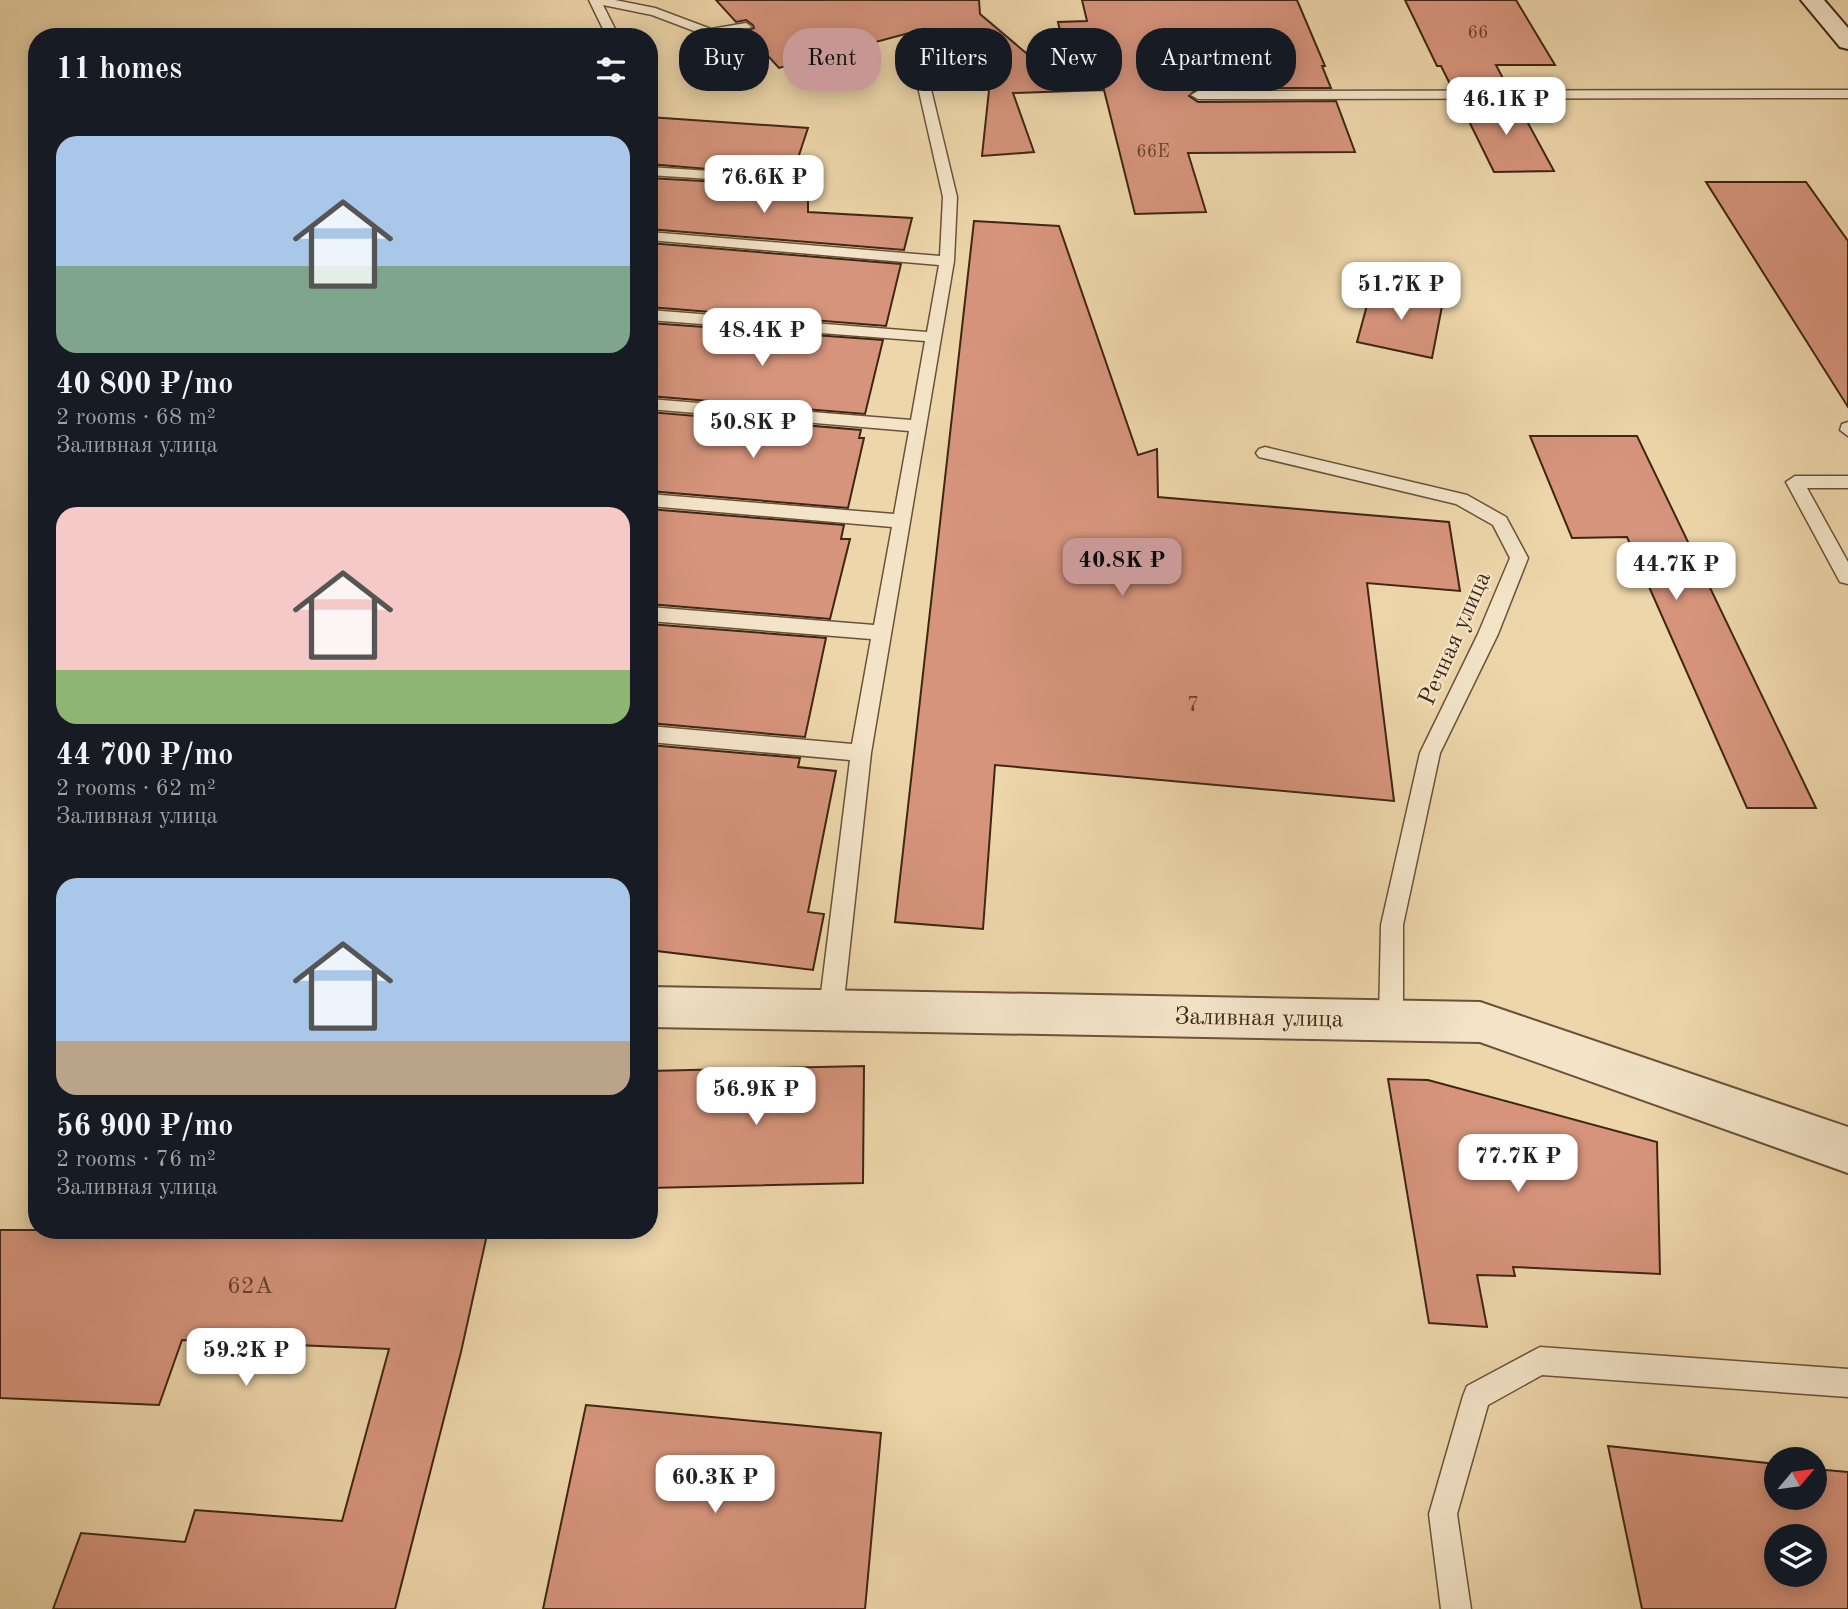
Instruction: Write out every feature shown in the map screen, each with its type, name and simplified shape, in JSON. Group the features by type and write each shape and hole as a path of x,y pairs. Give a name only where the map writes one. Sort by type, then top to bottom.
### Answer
{"street":[{"path":"1812,0 1848,42"},
{"name":"Заливная улица","path":"658,1007 1480,1022 1848,1150"}],"lane":[{"path":"596,0 655,12 710,33 746,27"},
{"path":"596,0 609,28"},
{"path":"831,1009 861,753 947,261 950,197 925,91"},
{"path":"1198,95 1848,94"},
{"path":"658,172 786,180"},
{"path":"658,237 947,261"},
{"path":"658,316 933,337"},
{"path":"658,405 918,426"},
{"name":"Речная улица","path":"1265,453 1461,499 1500,521 1519,558 1488,634 1430,753 1392,925 1391,1020"},
{"path":"1847,577 1795,482 1848,482"},
{"path":"658,501 901,521"},
{"path":"658,615 881,633"},
{"path":"658,735 861,753"},
{"path":"1457,1609 1443,1514 1477,1396 1539,1361 1848,1383"}],"building":[{"path":"716,0 979,0 980,14 997,28 895,28 895,37 881,41 881,28 783,28 783,67 779,68 769,57 769,28 754,28 746,20 736,22"},
{"path":"1082,0 1297,0 1325,66 1322,66 1331,88 1296,88 1296,28 1136,28 1136,91 1195,91 1189,96 1198,102 1336,101 1355,152 1188,153 1206,212 1135,214 1104,91 1122,91 1122,28 1059,28 1058,22 1087,21"},
{"path":"1405,0 1516,0 1555,65 1496,65 1508,88 1452,88 1441,66 1437,66"},
{"path":"1012,41 1026,53 1026,91 1071,91 1013,93 1034,152 982,156 989,91 1012,91"},
{"path":"1459,101 1516,101 1554,171 1494,172"},
{"path":"658,118 808,128 792,176 658,165"},
{"path":"658,179 788,186 786,192 808,194 808,212 912,218 904,250 658,230"},
{"path":"1706,182 1806,182 1848,241 1848,407"},
{"path":"974,221 1059,226 1138,455 1157,449 1158,497 1449,522 1460,591 1367,583 1394,801 995,765 983,929 895,922"},
{"path":"658,244 901,264 886,326 658,308"},
{"path":"1372,287 1443,301 1432,358 1357,342"},
{"path":"658,324 883,340 865,414 658,397"},
{"path":"658,413 861,430 859,438 864,438 848,508 658,492"},
{"path":"1530,436 1637,436 1816,808 1747,808 1627,537 1572,538"},
{"path":"658,510 844,525 841,539 850,539 830,619 658,605"},
{"path":"658,625 826,638 805,737 658,724"},
{"path":"658,746 800,758 798,767 836,771 808,912 824,914 813,970 658,951"},
{"path":"864,1066 863,1183 658,1188 658,1071"},
{"path":"1388,1079 1428,1080 1657,1142 1660,1274 1513,1267 1515,1276 1477,1275 1487,1327 1429,1323"},
{"path":"0,1230 28,1230 28,1239 486,1239 461,1352 395,1609 53,1609 81,1533 185,1542 195,1510 342,1521 389,1349 182,1340 159,1405 0,1398"},
{"path":"586,1405 881,1433 865,1609 543,1609"},
{"path":"1608,1446 1764,1463 1764,1510 1827,1510 1827,1470 1848,1472 1848,1609 1642,1609"}]}
